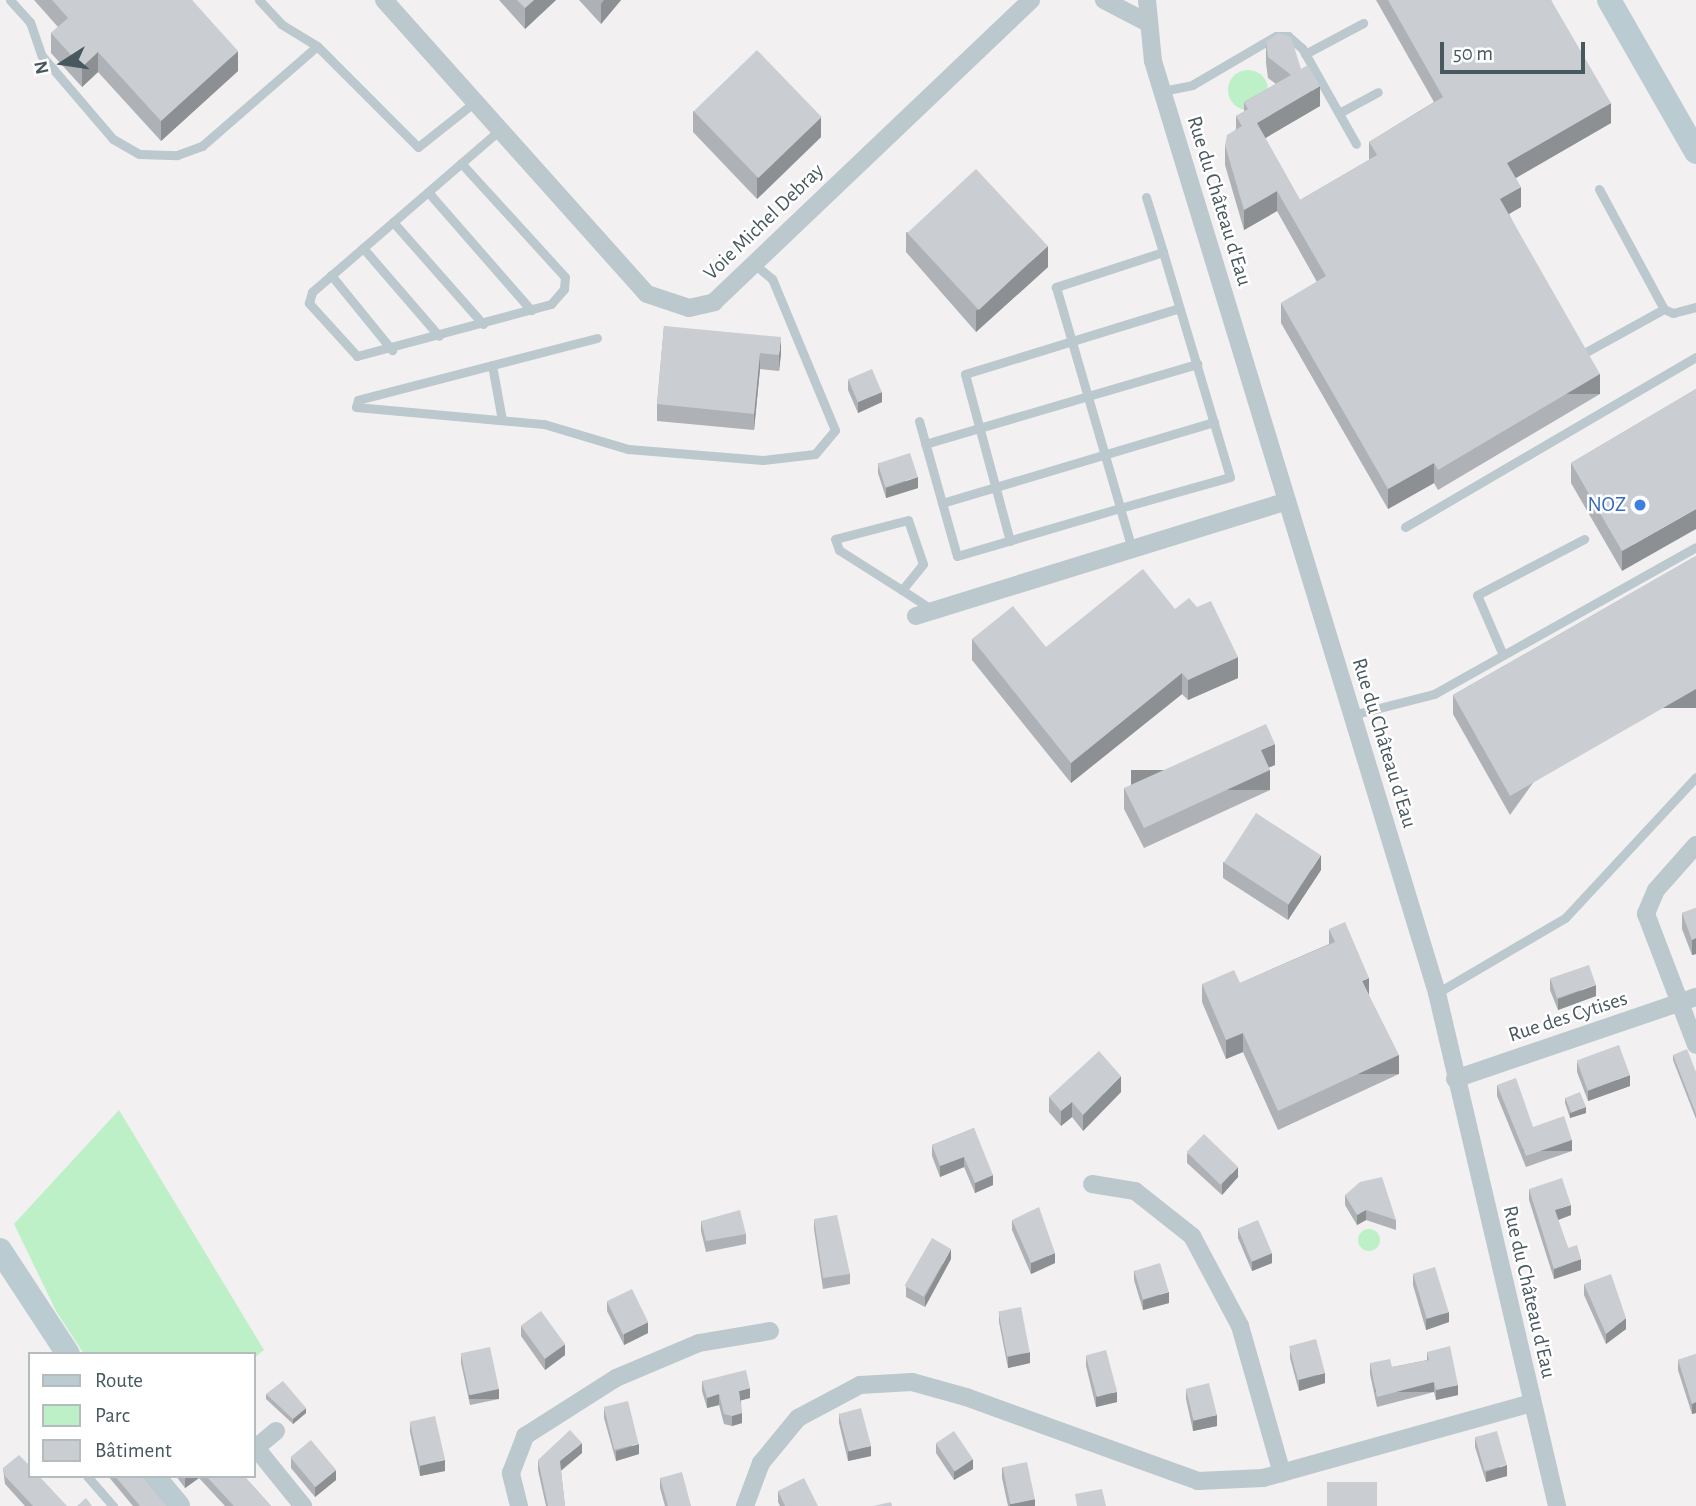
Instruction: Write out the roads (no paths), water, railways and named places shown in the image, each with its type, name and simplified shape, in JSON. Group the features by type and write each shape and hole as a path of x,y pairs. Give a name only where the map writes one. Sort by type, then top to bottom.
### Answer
{"street":[{"name":"Voie Michel Debray","path":"384,0 647,293 664,303 689,308 714,302 1031,0"},
{"path":"1104,0 1146,22"},
{"name":"Rue du Château d'Eau","path":"1147,0 1146,22 1162,91 1437,993 1557,1506"},
{"path":"1609,0 1696,152"},
{"path":"925,613 1286,501"},
{"path":"1696,845 1656,890 1646,914 1688,1000 1696,1045"},
{"name":"Rue des Cytises","path":"1455,1079 1688,1000"},
{"path":"1092,1184 1135,1191 1192,1236 1240,1326 1282,1472"},
{"path":"0,1250 25,1284 67,1352"},
{"path":"519,1506 510,1473 525,1436 616,1378 699,1343 770,1331"},
{"path":"745,1506 761,1463 798,1418 860,1385 912,1382 966,1397 1198,1481 1282,1472 1532,1403"},
{"path":"276,1431 256,1448 303,1506"},
{"path":"155,1478 178,1506"}],"lane":[{"path":"10,0 30,22 42,56 113,139 139,154 177,155 202,146 317,46"},
{"path":"259,0 281,24 317,46 418,147 476,102"},
{"path":"1305,54 1363,23"},
{"path":"1162,91 1192,85 1276,36 1288,36 1305,54 1356,144"},
{"path":"1339,113 1378,92"},
{"path":"461,163 565,276 565,289 551,304 392,350 357,356 309,303 331,275 363,248 461,163 501,129"},
{"path":"1599,189 1664,309"},
{"path":"428,192 531,310"},
{"path":"919,421 957,556 1230,477 1146,197"},
{"path":"393,222 483,324"},
{"path":"363,248 439,336"},
{"path":"1132,549 1056,287 1163,253"},
{"path":"597,338 355,402 362,411 544,424 628,449 763,460 815,454 835,430 772,279 753,263"},
{"path":"331,275 392,350"},
{"path":"1586,352 1664,309 1696,307"},
{"path":"1010,541 965,374 1180,308"},
{"path":"1405,527 1696,357"},
{"path":"925,444 1197,364"},
{"path":"492,365 502,420"},
{"path":"942,503 1104,452 1214,422"},
{"path":"902,590 923,564 908,520 835,539 839,550 902,590 925,613"},
{"path":"1503,654 1477,595 1584,539"},
{"path":"1352,715 1434,694 1696,547"},
{"path":"1437,993 1565,918 1696,778"},
{"path":"89,1478 113,1506"}],"place":[{"name":"NOZ","path":"1640,505"}]}
